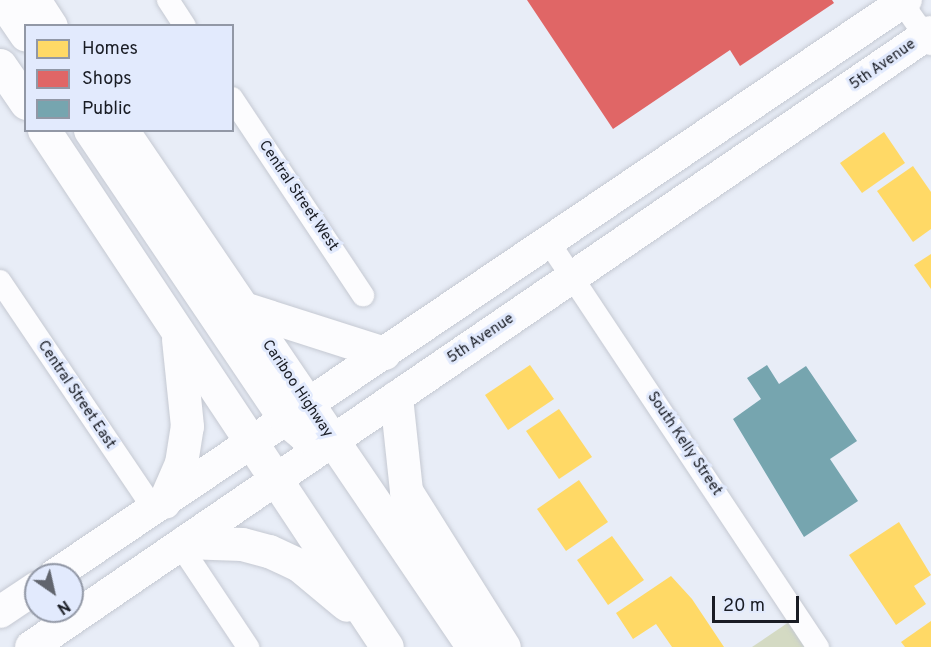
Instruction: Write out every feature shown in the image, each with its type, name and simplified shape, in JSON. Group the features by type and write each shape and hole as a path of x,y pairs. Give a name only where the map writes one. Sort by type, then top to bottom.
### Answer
{"highway":[{"path":"2,0 24,32"},
{"path":"34,0 50,24"},
{"path":"0,65 24,100"},
{"path":"45,132 381,637"},
{"path":"91,132 296,411"},
{"name":"Cariboo Highway","path":"123,132 243,308 296,411 333,441 472,647"},
{"path":"243,308 384,353"},
{"path":"158,505 181,463 187,426 176,328"},
{"path":"396,397 406,491 504,647"},
{"path":"182,544 242,544 269,551 299,565 381,637"}],"main road":[{"path":"73,563 902,1"},
{"name":"5th Avenue","path":"31,647 929,37"},
{"path":"0,612 24,596"}],"street":[{"path":"168,0 183,24"},
{"path":"902,1 929,37"},
{"name":"Central Street West","path":"234,101 363,295"},
{"name":"South Kelly Street","path":"548,241 818,647"},
{"name":"Central Street East","path":"0,281 158,505"},
{"path":"182,544 248,647"}],"green space":[{"path":"789,622 805,647 752,647"}],"building: Homes":[{"path":"884,132 905,163 862,193 840,163"},
{"path":"913,166 931,192 931,229 913,242 877,191"},
{"path":"931,254 931,289 914,265"},
{"path":"530,365 554,399 508,430 485,395"},
{"path":"559,409 592,457 559,479 526,431"},
{"path":"579,480 608,522 566,551 537,509"},
{"path":"899,522 931,575 914,586 926,604 896,625 849,555"},
{"path":"612,536 644,580 608,605 577,560"},
{"path":"671,576 692,599 724,647 672,647 656,624 633,639 616,613"},
{"path":"931,621 931,647 905,647 901,642"}],"building: Shops":[{"path":"527,0 832,0 834,3 740,66 730,50 613,129"}],"building: Public":[{"path":"767,365 779,384 806,366 857,441 830,459 858,501 804,537 733,419 761,399 747,378"}]}
